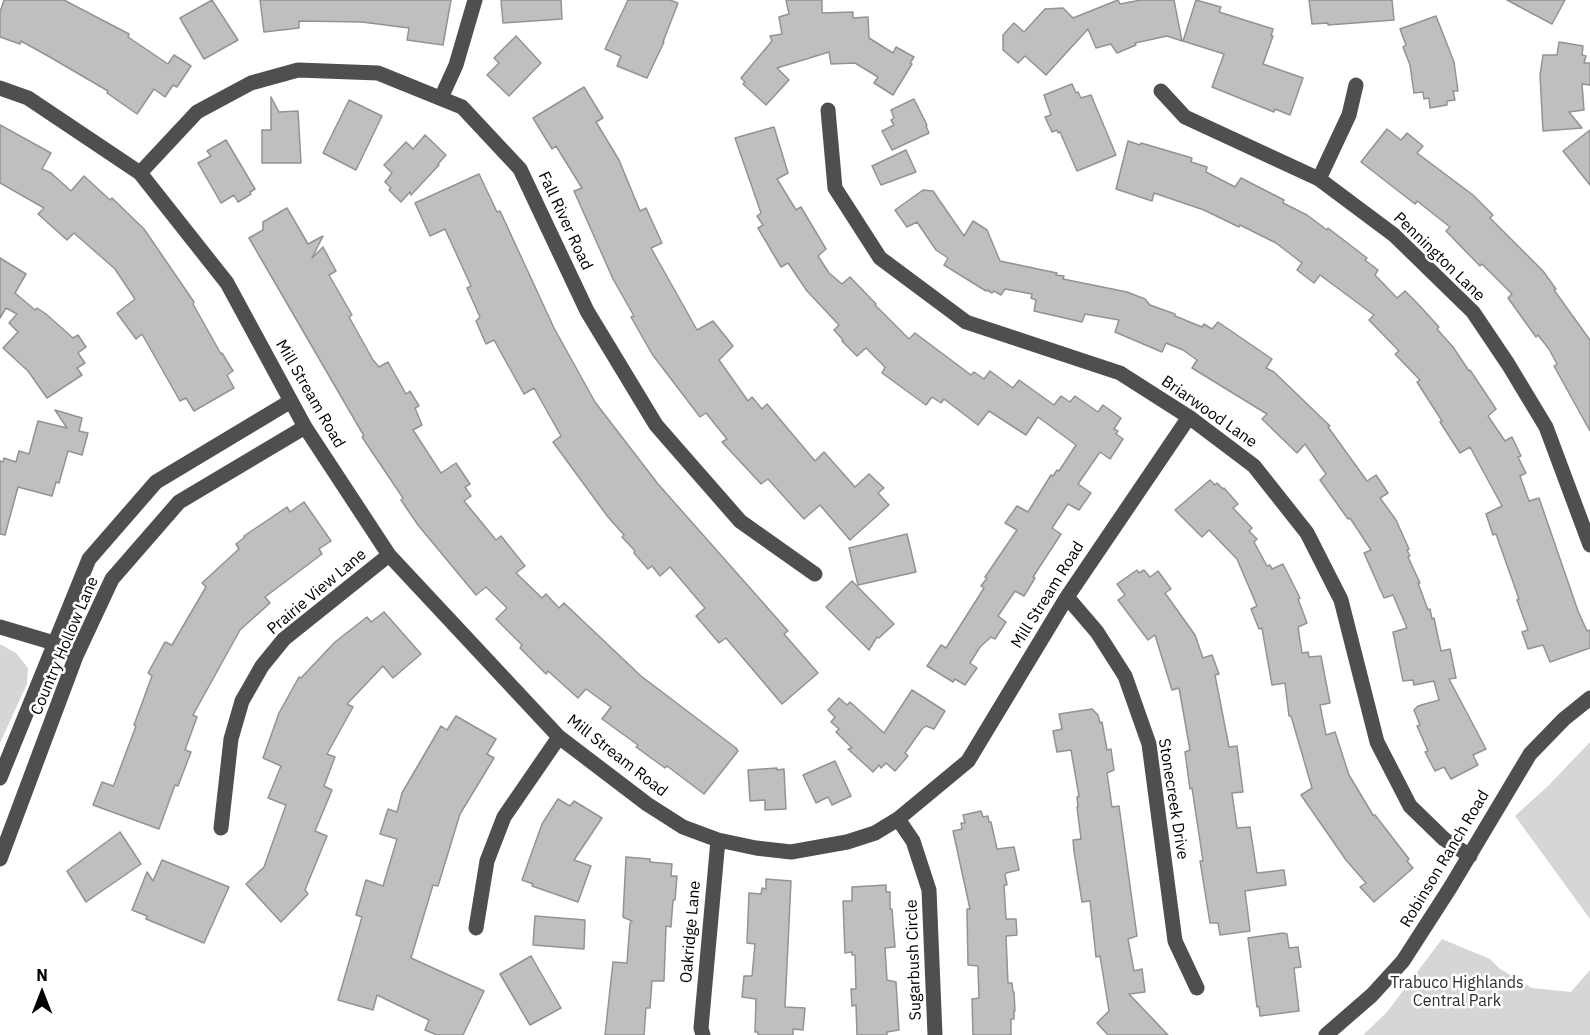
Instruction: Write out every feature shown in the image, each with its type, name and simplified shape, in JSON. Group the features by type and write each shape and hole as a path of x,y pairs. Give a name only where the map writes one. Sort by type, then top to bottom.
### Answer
{"street":[{"path":"441,99 456,65 475,0"},
{"name":"Fall River Road","path":"140,172 197,112 251,83 298,70 378,73 462,107 520,169 587,310 656,425 740,521 815,574"},
{"path":"1319,179 1349,115 1356,85"},
{"name":"Mill Stream Road","path":"0,88 28,98 140,172 227,283 305,427 389,555 559,737 647,804 683,828 718,840 756,849 791,852 847,842 875,833 898,819 968,760 1067,597 1189,417"},
{"name":"Pennington Lane","path":"1161,91 1185,117 1319,179 1394,235 1473,312 1546,427 1590,545"},
{"name":"Briarwood Lane","path":"828,110 835,188 880,258 966,322 1120,373 1189,417 1254,466 1307,533 1341,600 1377,742 1410,806 1444,839 1470,856"},
{"name":"Country Hollow Lane","path":"0,778 89,560 156,482 291,401"},
{"name":"Country Hollow Lane","path":"0,859 76,656 112,579 179,502 305,427"},
{"name":"Prairie View Lane","path":"221,828 231,739 243,701 262,666 284,639 389,555"},
{"name":"Stonecreek Drive","path":"1067,597 1097,632 1125,676 1149,744 1175,941 1197,988"},
{"path":"0,627 54,643 76,656"},
{"name":"Robinson Ranch Road","path":"1326,1035 1372,995 1402,961 1470,856 1530,754 1564,719 1590,698"},
{"path":"476,928 487,861 504,817 559,737"},
{"name":"Sugarbush Circle","path":"898,819 913,841 929,890 935,1035"},
{"name":"Oakridge Lane","path":"702,1032 718,840"}],"green space":[{"path":"0,644 16,653 28,668 27,684 0,743"},
{"path":"1590,742 1590,919 1515,816 1548,786"},
{"name":"Trabuco Highlands Central Park","path":"1442,939 1490,959 1500,969 1532,988 1571,992 1590,970 1590,1035 1363,1035 1387,1012"}],"building":[{"path":"4,0 64,0 129,34 128,37 168,64 174,55 191,66 177,87 173,85 165,97 154,89 137,114 107,93 108,91 48,56 21,41 20,44 0,37 0,12"},
{"path":"212,0 238,40 204,59 180,18"},
{"path":"260,0 451,0 443,45 407,40 409,28 362,22 299,21 299,28 264,32"},
{"path":"501,0 561,0 562,19 503,23"},
{"path":"628,0 670,0 678,3 664,42 647,78 617,66 621,56 605,49"},
{"path":"786,0 822,0 822,13 853,12 853,18 868,17 869,38 893,53 896,47 914,57 893,95 874,83 878,77 855,63 831,64 829,52 777,68 789,80 766,105 743,84 745,82 741,78 772,41 770,36 782,34 779,17 789,14"},
{"path":"1118,0 1120,4 1141,0 1174,0 1182,41 1167,36 1135,43 1136,45 1117,53 1111,44 1096,48 1088,29 1046,75 1025,56 1018,63 1003,50 1003,35 1014,23 1024,32 1045,9 1063,8 1073,18"},
{"path":"1196,0 1221,7 1219,12 1273,29 1271,36 1273,36 1263,64 1303,78 1290,115 1275,109 1274,112 1212,87 1224,54 1183,41"},
{"path":"1309,0 1392,0 1394,20 1312,24"},
{"path":"1507,0 1565,0 1552,24"},
{"path":"1436,16 1454,62 1458,91 1453,91 1455,100 1447,101 1447,105 1430,108 1429,98 1424,99 1423,92 1414,93 1410,65 1403,47 1406,45 1400,29"},
{"path":"516,36 541,63 509,96 487,75 499,63 494,58"},
{"path":"1559,42 1583,46 1582,55 1586,56 1584,63 1590,63 1590,85 1582,84 1584,110 1569,112 1582,128 1543,131 1540,75 1543,55 1557,55"},
{"path":"1072,84 1081,98 1091,95 1116,155 1077,171 1060,132 1058,133 1057,130 1052,132 1045,117 1051,115 1044,95"},
{"path":"584,87 603,118 596,122 619,160 640,211 646,208 662,243 651,248 697,330 713,321 733,346 719,360 748,401 752,397 762,409 767,404 815,461 824,452 855,487 869,474 884,488 878,493 889,505 850,540 820,505 804,519 768,479 761,484 722,442 727,439 706,413 700,417 652,354 631,317 634,316 613,279 574,191 582,188 556,146 552,149 533,118"},
{"path":"271,97 279,112 298,111 301,163 262,163 262,130 271,130"},
{"path":"914,99 929,133 892,150 882,131 894,125 891,120 894,118 891,110"},
{"path":"349,100 382,116 356,170 323,153"},
{"path":"0,125 51,153 42,169 51,173 71,191 84,176 110,200 112,198 144,229 194,302 193,304 221,354 233,371 227,375 234,388 194,411 186,398 180,401 142,334 136,339 117,313 135,299 115,269 74,233 67,240 38,214 44,208 0,183"},
{"path":"774,127 788,173 777,179 796,210 801,207 826,249 818,256 829,273 842,284 850,277 909,339 915,333 971,375 974,372 984,379 990,371 1013,388 1019,380 1054,405 1061,396 1070,402 1075,396 1098,412 1103,405 1121,418 1114,429 1118,431 1116,434 1123,439 1110,459 1100,452 1078,484 1091,493 1079,510 1068,504 1052,528 1061,534 1033,577 1035,578 1024,596 1015,591 998,616 1006,622 995,639 991,637 980,647 970,663 977,668 965,685 955,679 953,682 927,666 941,645 946,648 984,588 981,586 987,578 985,577 1017,530 1005,523 1017,506 1028,512 1051,475 1059,471 1076,445 1038,417 1026,435 989,411 978,425 944,399 941,403 932,397 926,405 882,373 885,367 866,348 857,356 842,341 834,330 839,325 807,291 788,263 781,267 758,228 763,225 757,216 761,213 735,138"},
{"path":"1387,129 1401,140 1407,133 1423,146 1417,153 1473,195 1493,215 1490,218 1543,271 1556,289 1554,290 1590,340 1590,431 1554,366 1557,364 1549,349 1538,335 1536,337 1508,298 1512,294 1482,264 1480,266 1446,231 1450,227 1417,201 1415,204 1361,162"},
{"path":"1590,130 1590,185 1563,151"},
{"path":"425,135 446,155 411,195 410,192 401,202 389,190 391,188 385,182 392,173 384,165 406,142 413,149"},
{"path":"226,140 255,189 238,202 234,195 221,203 198,163 211,156 207,151"},
{"path":"1128,141 1192,158 1191,162 1207,167 1206,172 1235,187 1241,178 1284,200 1283,203 1307,215 1327,230 1328,228 1367,258 1365,260 1378,270 1375,275 1397,298 1405,291 1439,327 1437,329 1470,370 1496,409 1488,416 1505,441 1512,437 1521,456 1518,457 1526,473 1520,476 1529,501 1539,498 1578,611 1587,631 1590,630 1590,648 1550,662 1543,645 1528,649 1522,632 1528,630 1517,600 1519,599 1496,534 1493,535 1486,514 1502,506 1470,447 1460,453 1417,382 1420,380 1395,354 1399,351 1369,320 1374,315 1320,275 1314,283 1297,270 1302,263 1276,243 1240,225 1239,227 1204,210 1154,193 1152,201 1116,189"},
{"path":"906,150 916,172 881,185 872,166"},
{"path":"479,174 497,212 500,211 554,328 595,402 658,484 788,631 784,634 818,673 782,704 726,638 719,643 696,616 705,608 670,567 660,576 652,566 648,569 634,553 635,551 622,537 624,535 553,442 561,436 534,388 524,394 494,340 486,344 476,321 480,317 467,288 471,286 445,229 430,236 415,203"},
{"path":"923,190 933,191 964,236 973,221 987,230 1000,261 1057,273 1056,275 1064,276 1063,279 1127,292 1145,299 1150,305 1202,327 1204,324 1212,329 1218,322 1272,359 1266,368 1274,372 1330,426 1328,427 1367,481 1376,475 1388,493 1380,498 1396,520 1409,549 1407,550 1410,556 1408,557 1420,583 1418,583 1428,610 1430,609 1432,619 1434,618 1441,651 1450,649 1456,678 1449,679 1486,749 1473,755 1478,765 1451,779 1444,767 1435,771 1425,752 1428,751 1417,726 1420,725 1414,710 1418,706 1439,700 1434,681 1414,685 1413,680 1403,681 1393,632 1407,628 1393,595 1384,598 1364,553 1371,550 1350,518 1348,519 1320,480 1326,474 1305,444 1297,453 1262,419 1267,414 1192,368 1197,360 1183,350 1166,343 1162,352 1115,332 1119,320 1085,314 1082,322 1034,311 1036,300 1031,298 1032,294 1005,289 1001,295 994,291 992,293 944,265 948,258 936,250 917,222 907,227 895,210"},
{"path":"287,208 308,244 323,236 312,258 323,247 336,271 329,275 352,315 349,317 373,360 379,367 388,362 406,394 410,391 419,406 415,408 422,425 413,430 441,473 456,463 470,484 465,487 471,496 464,501 496,540 501,536 525,566 516,573 542,598 546,594 559,608 564,603 641,676 736,748 738,751 704,794 667,766 665,768 636,747 638,745 602,719 611,707 586,689 578,698 548,671 546,674 496,619 507,608 486,587 476,595 418,525 401,500 403,498 362,437 364,436 249,238 263,230 263,222"},
{"path":"0,258 26,274 15,293 35,310 37,308 46,314 73,338 78,335 86,347 78,353 85,363 77,368 82,375 47,398 28,371 3,348 18,332 9,323 17,314 6,308 0,318"},
{"path":"55,410 82,418 79,431 88,433 82,455 68,451 59,483 56,482 52,496 18,487 5,535 0,534 0,461 3,462 4,458 16,462 19,451 29,454 38,421 67,428"},
{"path":"1210,480 1215,485 1217,483 1224,488 1238,504 1233,508 1252,528 1249,531 1257,539 1254,542 1267,566 1270,565 1272,569 1283,564 1300,598 1298,599 1307,623 1298,627 1302,653 1308,652 1309,657 1321,656 1330,703 1320,705 1326,735 1335,732 1349,775 1373,815 1409,859 1407,861 1413,868 1374,902 1360,887 1366,883 1346,860 1301,795 1312,788 1291,716 1289,716 1285,683 1272,685 1262,628 1259,629 1251,609 1257,606 1237,559 1209,530 1202,537 1175,510"},
{"path":"304,502 331,541 319,549 322,554 265,597 270,603 240,630 193,715 197,717 185,750 191,752 178,786 175,785 159,829 93,805 102,782 113,786 115,782 152,676 148,673 165,642 172,645 206,587 202,583 239,549 236,544 244,536 287,507 290,512"},
{"path":"907,534 916,572 858,585 849,548"},
{"path":"1137,570 1139,573 1144,570 1150,577 1158,571 1171,589 1165,593 1195,635 1203,658 1212,655 1219,674 1215,675 1229,747 1237,746 1243,792 1232,793 1237,828 1250,827 1257,873 1284,870 1286,885 1245,891 1250,931 1220,935 1218,923 1210,923 1200,861 1203,861 1185,752 1190,750 1179,688 1172,690 1155,635 1148,640 1118,600 1125,595 1117,584"},
{"path":"852,581 894,624 879,638 877,637 869,650 826,607"},
{"path":"384,612 421,654 393,678 383,666 347,704 353,707 327,754 335,757 324,786 332,790 315,831 327,836 305,890 308,894 281,922 246,884 264,867 286,805 268,798 281,766 263,758 279,713 299,677 301,678 335,642 367,617 371,622"},
{"path":"912,690 945,711 934,729 926,726 922,729 905,753 908,756 895,771 886,763 881,768 879,765 873,772 848,749 852,748 836,732 839,729 831,722 835,717 828,710 839,698 847,705 850,702 884,733"},
{"path":"1092,709 1098,715 1100,723 1102,722 1107,750 1111,749 1114,770 1107,773 1112,807 1119,806 1137,936 1128,939 1134,971 1142,969 1145,992 1129,994 1168,1035 1108,1035 1097,1023 1109,1011 1100,956 1096,957 1090,901 1082,902 1074,851 1073,840 1081,839 1077,807 1079,796 1071,750 1057,752 1053,731 1062,729 1059,714"},
{"path":"456,716 496,739 487,754 494,758 460,814 438,886 433,885 411,958 484,991 463,1035 437,1035 425,1030 429,1020 377,995 373,1010 338,1000 362,917 356,915 366,880 383,886 397,839 380,834 388,809 397,812 402,793 441,726 447,730"},
{"path":"835,761 851,796 832,805 828,797 816,803 803,775"},
{"path":"777,768 777,770 784,769 786,809 765,810 765,800 750,801 748,770"},
{"path":"558,799 570,806 574,801 602,818 574,860 591,866 578,902 532,886 533,884 522,880 542,824"},
{"path":"981,811 983,817 988,816 991,822 997,849 1014,847 1019,870 1006,873 1007,885 1004,885 1006,919 1016,919 1017,935 1006,936 1008,983 1012,983 1015,1011 1014,1019 1011,1019 1011,1035 973,1035 972,999 979,998 978,966 968,965 967,909 970,909 953,831 962,829 961,823 965,823 963,815"},
{"path":"120,832 141,864 86,902 67,871"},
{"path":"626,857 672,864 671,876 677,876 675,900 673,900 671,927 666,926 664,981 652,981 650,1008 646,1008 644,1035 605,1035 613,962 627,963 632,921 623,917"},
{"path":"162,860 229,887 204,943 146,919 147,916 132,910 147,872 153,881"},
{"path":"766,879 791,881 785,1007 805,1008 803,1030 793,1029 793,1035 758,1035 758,1032 755,1032 756,999 742,997 744,976 752,976 755,944 747,943 749,893 761,894 762,888 766,889"},
{"path":"886,885 886,892 890,892 895,947 885,948 887,980 896,982 899,1030 887,1032 887,1035 857,1035 856,1005 852,1006 851,989 856,989 855,955 852,955 852,952 845,953 843,901 852,901 852,887"},
{"path":"535,916 585,920 584,949 533,945"},
{"path":"1287,934 1289,948 1298,947 1301,967 1294,968 1299,1011 1260,1016 1248,938"},
{"path":"531,956 561,1008 530,1025 500,974"}]}
